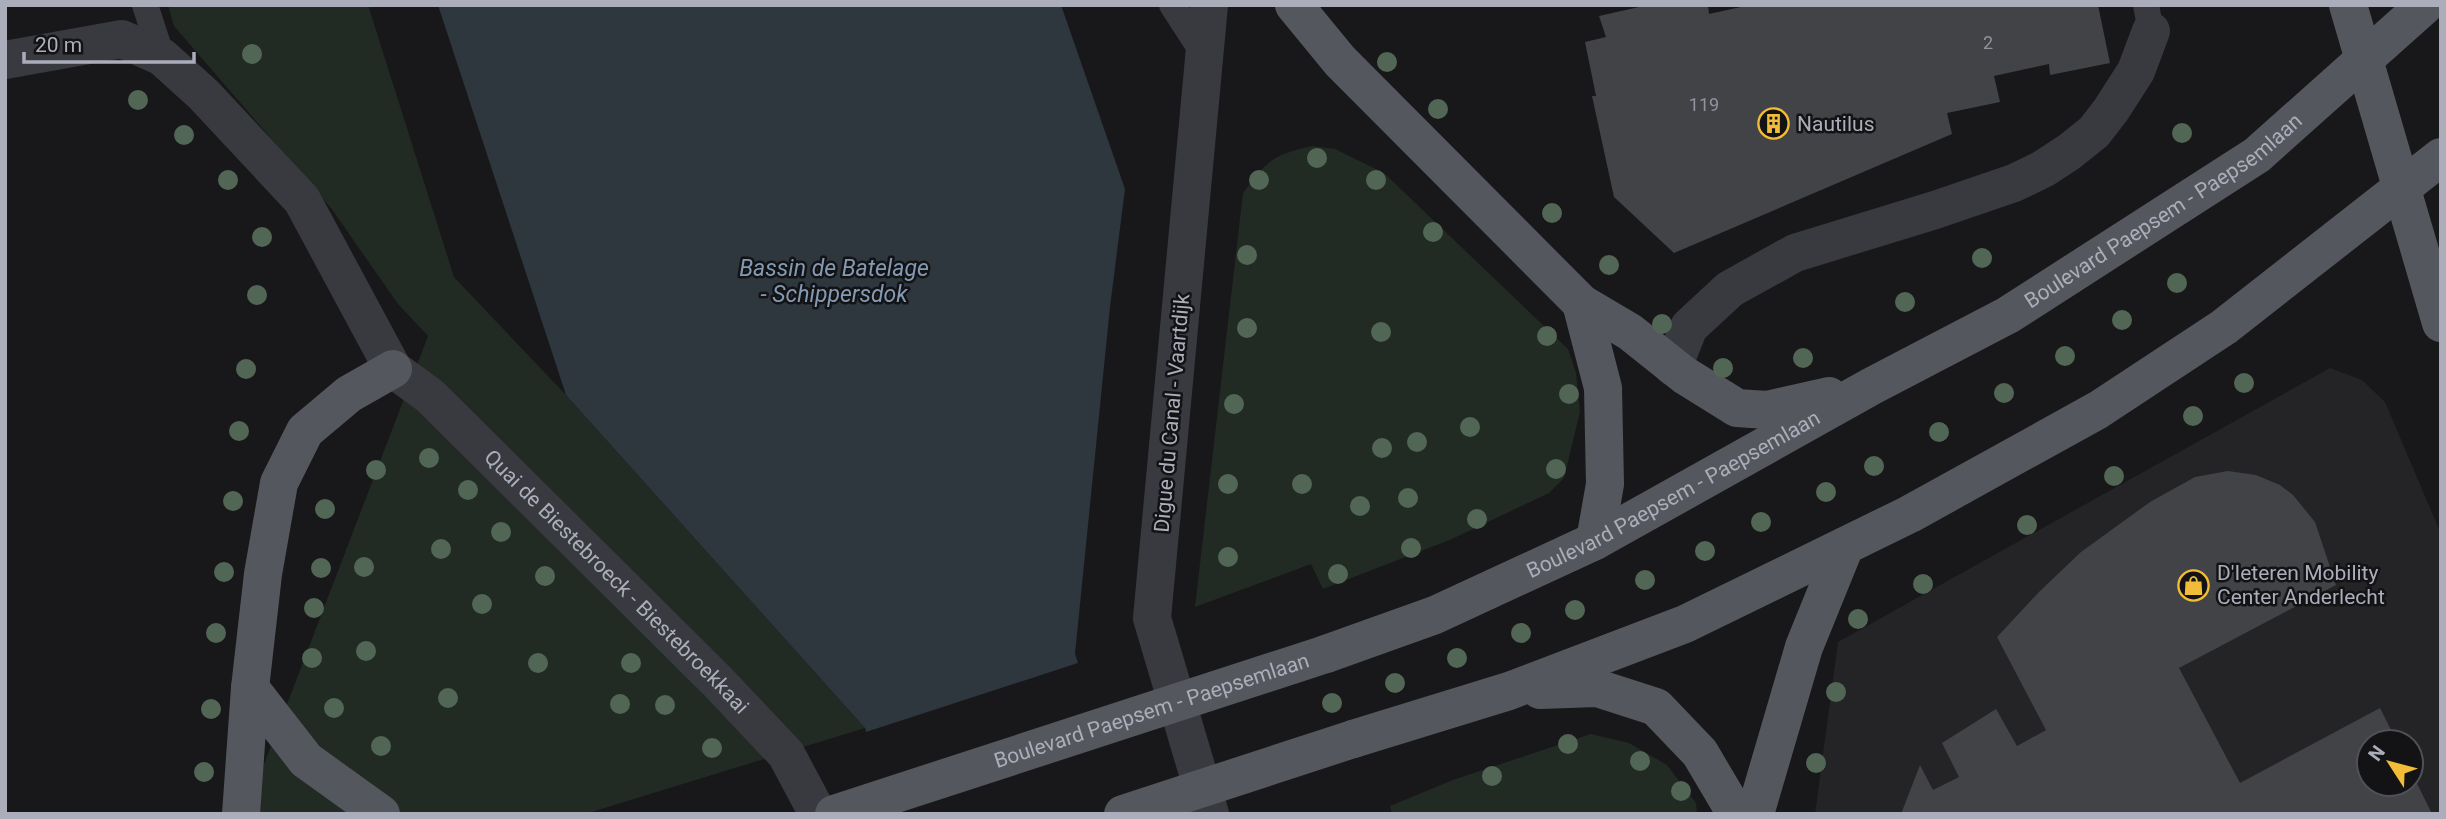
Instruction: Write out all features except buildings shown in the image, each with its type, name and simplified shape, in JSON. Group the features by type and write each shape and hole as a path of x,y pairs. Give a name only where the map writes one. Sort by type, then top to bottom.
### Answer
{"main road":[{"path":"1294,5 1340,61 1581,303 1630,332 1674,367 1737,408 1767,410 1872,386"},
{"path":"2348,5 2441,323"},
{"name":"Boulevard Paepsem - Paepsemlaan","path":"834,814 1326,654 1435,615 1595,541 1872,386 2008,315 2257,155 2425,5"},
{"path":"1123,814 1509,691 1685,624 1910,514 2098,411 2224,327 2441,157"},
{"path":"1581,303 1603,388 1605,484 1595,541"},
{"path":"241,814 250,688 263,574 279,483 305,431 349,394 393,369"},
{"path":"1755,814 1804,647 1845,546"},
{"path":"250,688 306,760 382,814"},
{"path":"1509,691 1597,688 1656,707 1700,753 1736,814"}],"street":[{"name":"Digue du Canal - Vaartdijk","path":"1209,5 1153,618 1210,814"},
{"path":"1674,367 1689,327 1730,289 1795,253 2014,183 2069,152 2094,132 2136,71 2148,18"},
{"path":"5,60 122,39 162,57 204,95 302,200 393,369"},
{"name":"Quai de Biestebroeck - Biestebroekkaai","path":"393,369 430,396 734,699 786,754 818,814"}],"lane":[{"path":"145,5 162,57"},
{"path":"1172,5 1205,56"}],"shaded area":[{"path":"168,5 368,5 454,277 566,395 865,728 585,814 245,814 428,336 398,304 331,208 174,26"},
{"path":"1312,146 1335,149 1384,173 1568,349 1576,373 1580,412 1564,478 1549,493 1452,539 1323,589 1311,564 1195,607 1243,193 1272,160 1288,152"},
{"path":"2330,368 2362,380 2385,402 2441,534 2441,814 1815,814 1838,642"},
{"path":"1591,734 1629,743 1667,765 1696,803 1697,814 1392,814 1390,806 1453,780"}],"water":[{"name":"Bassin de Batelage - Schippersdok","path":"438,5 1061,5 1125,189 1110,307 1075,654 1130,814 893,814 865,728 566,395"}],"pier":[{"path":"1081,662 1133,814 889,814 863,733"}],"place":[{"name":"Nautilus","path":"1774,124"},
{"name":"D'Ieteren Mobility Center Anderlecht","path":"2194,585"}]}
